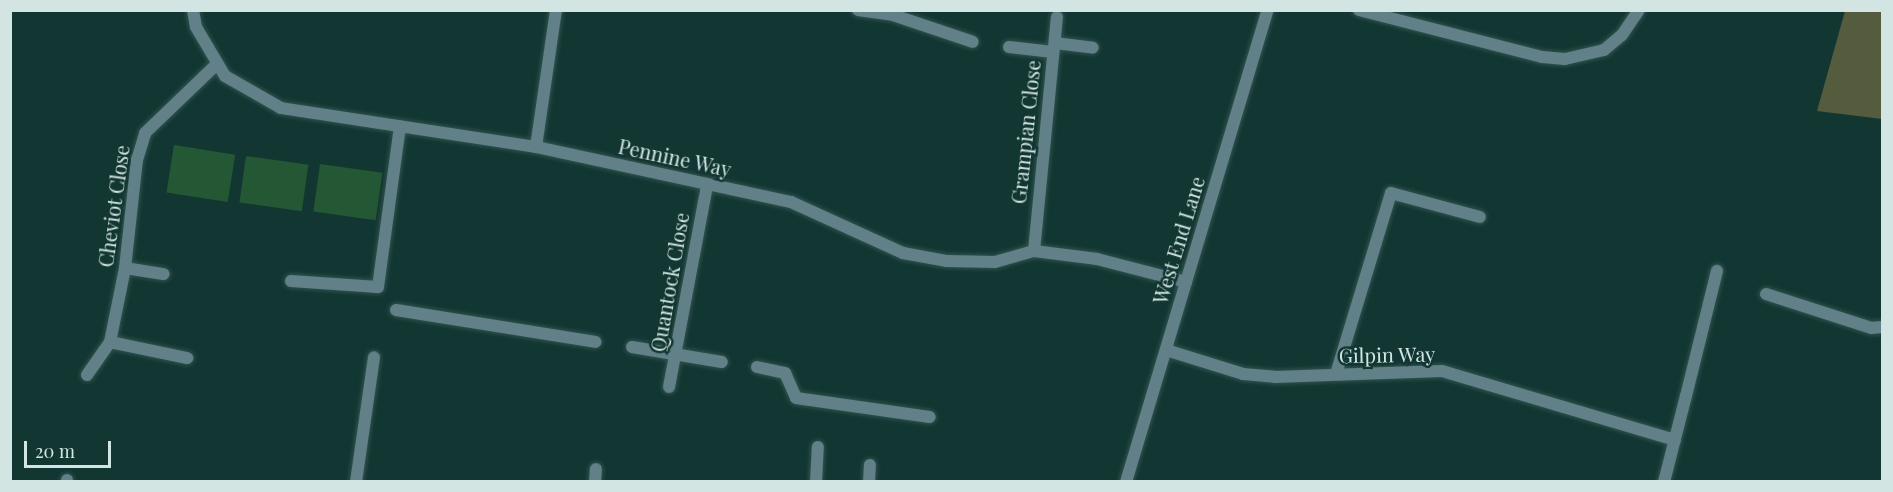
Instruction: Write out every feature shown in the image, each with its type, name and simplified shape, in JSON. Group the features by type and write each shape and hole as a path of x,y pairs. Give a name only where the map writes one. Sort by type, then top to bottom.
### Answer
{"street":[{"name":"Pennine Way","path":"193,10 196,27 216,65 237,85 280,108 536,147 791,202 903,253 947,261 995,262 1034,251 1097,259 1186,282"},
{"path":"536,147 556,10"},
{"path":"858,10 893,15 973,42"},
{"name":"West End Lane","path":"1126,482 1268,10"},
{"path":"1359,10 1542,57 1564,59 1604,50 1622,35 1639,10"},
{"name":"Grampian Close","path":"1034,251 1058,17"},
{"path":"1009,47 1093,48"},
{"name":"Cheviot Close","path":"87,375 110,342 125,268 137,160 145,133 216,65"},
{"path":"291,281 378,287 400,126"},
{"name":"Quantock Close","path":"669,387 707,184"},
{"path":"1335,374 1391,193 1480,218"},
{"path":"125,268 164,274"},
{"path":"1664,482 1717,271"},
{"path":"1766,294 1871,328 1882,327"},
{"path":"396,310 595,342"},
{"path":"110,342 187,358"},
{"path":"632,347 722,362"},
{"name":"Gilpin Way","path":"1166,350 1243,374 1275,377 1442,371 1675,441"},
{"path":"356,482 374,357"},
{"path":"757,368 785,373 796,398 930,417"},
{"path":"816,482 818,447"},
{"path":"869,482 870,465"},
{"path":"595,482 596,468"}],"green space":[{"path":"1845,11 1882,11 1882,119 1817,111"}],"building":[{"path":"174,145 235,155 228,202 166,192"},
{"path":"246,156 308,165 302,211 239,203"},
{"path":"320,164 382,173 376,220 313,212"}]}
